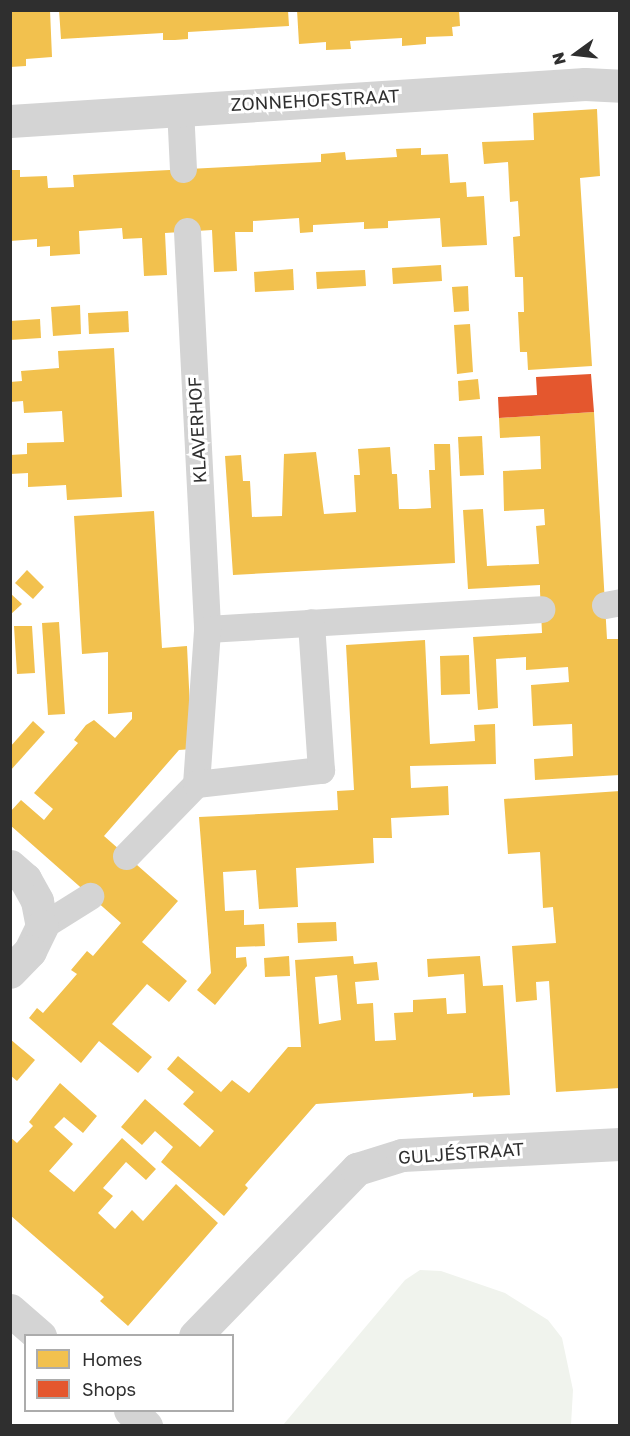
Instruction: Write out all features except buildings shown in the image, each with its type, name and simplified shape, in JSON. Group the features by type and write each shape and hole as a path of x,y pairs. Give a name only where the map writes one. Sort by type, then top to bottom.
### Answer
{"street":[{"name":"ZONNEHOFSTRAAT","path":"10,121 180,108 585,84 620,86"},
{"path":"10,866 25,879 37,901 42,926 30,951 10,972"},
{"name":"GULJÉSTRAAT","path":"196,1334 357,1169 402,1155 620,1144"},
{"path":"10,1311 39,1334"},
{"path":"132,1412 146,1425"}],"lane":[{"path":"180,108 183,169"},
{"name":"KLAVERHOF","path":"187,231 207,628 196,784"},
{"path":"207,628 541,609"},
{"path":"126,856 196,784 321,770 311,622"},
{"path":"42,926 90,896"}],"shaded area":[{"path":"420,1270 441,1271 505,1293 548,1320 562,1338 573,1390 571,1425 283,1425 405,1280"}]}
